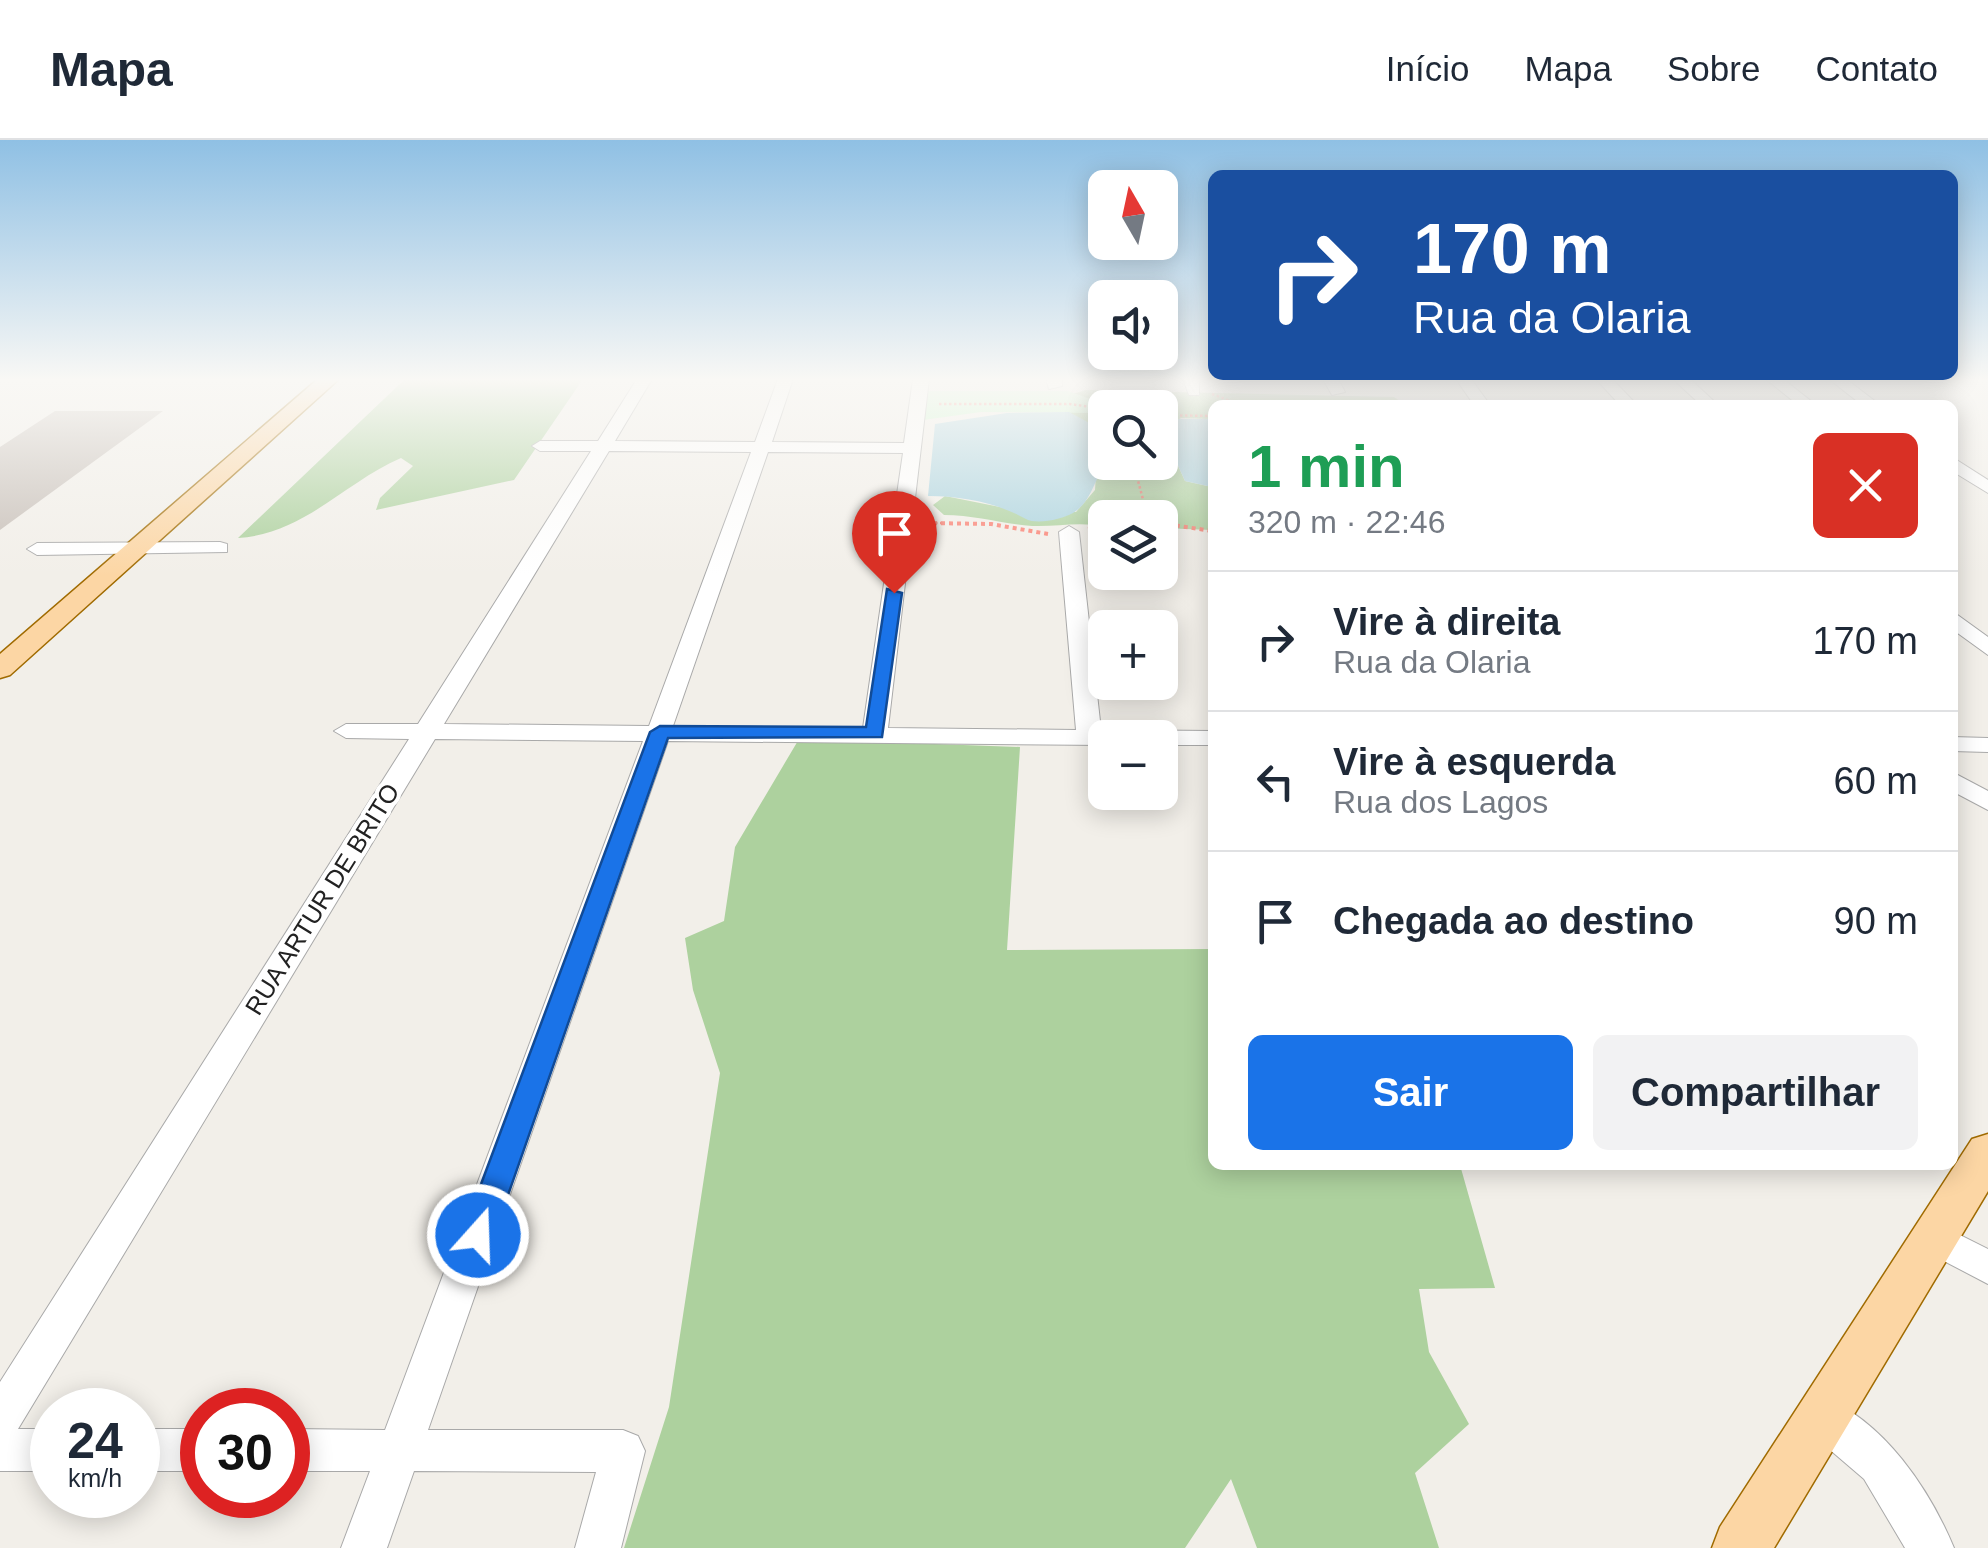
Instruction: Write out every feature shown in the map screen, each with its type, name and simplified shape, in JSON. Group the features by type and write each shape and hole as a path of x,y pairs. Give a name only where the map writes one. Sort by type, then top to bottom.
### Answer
{"main road":[{"path":"0,668 255,445"},
{"path":"1741,1548 1988,1152"}],"street":[{"path":"875,733 912,445"},
{"path":"540,446 912,448"},
{"name":"RUA ARTUR DE BRITO","path":"0,1420 601,446"},
{"path":"364,1548 764,447"},
{"path":"1958,466 1988,488"},
{"path":"1069,532 1088,727"},
{"path":"37,549 220,548"},
{"path":"1958,622 1988,648"},
{"path":"346,731 1088,737"},
{"path":"1178,738 1208,738"},
{"path":"1958,784 1988,802"},
{"path":"1934,1238 1988,1268"},
{"path":"1823,1417 1880,1464 1931,1548"},
{"path":"0,1450 30,1450"},
{"path":"310,1450 624,1450 598,1548"}],"path":[{"path":"931,522 991,524 1044,534 1088,529"},
{"path":"1178,526 1208,530"}],"green space":[{"path":"336,445 538,445 514,480 376,510 380,498 413,466 401,458 304,517 262,534 238,538"},
{"path":"1178,466 1185,481 1208,486 1208,530 1178,529 1178,500 1088,500 1088,525 1032,526 944,515 933,505 945,496 1020,511 1076,512 1095,490 1096,480 1178,480"},
{"path":"799,739 1020,747 1007,950 1208,949 1208,1170 1461,1170 1495,1288 1419,1289 1429,1352 1469,1424 1415,1473 1439,1548 1257,1548 1231,1479 1185,1548 624,1548 669,1407 720,1073 693,990 685,938 724,921 735,847"}],"water":[{"path":"933,445 1088,445 1088,480 1096,480 1085,502 1073,513 1031,521 1003,509 954,497 928,496"},
{"path":"1178,445 1208,445 1208,486 1185,481 1178,466"}],"building":[{"path":"4,445 117,445 0,530 0,447"}],"route":[{"path":"478,1235 660,732 875,733 894,593"}]}
